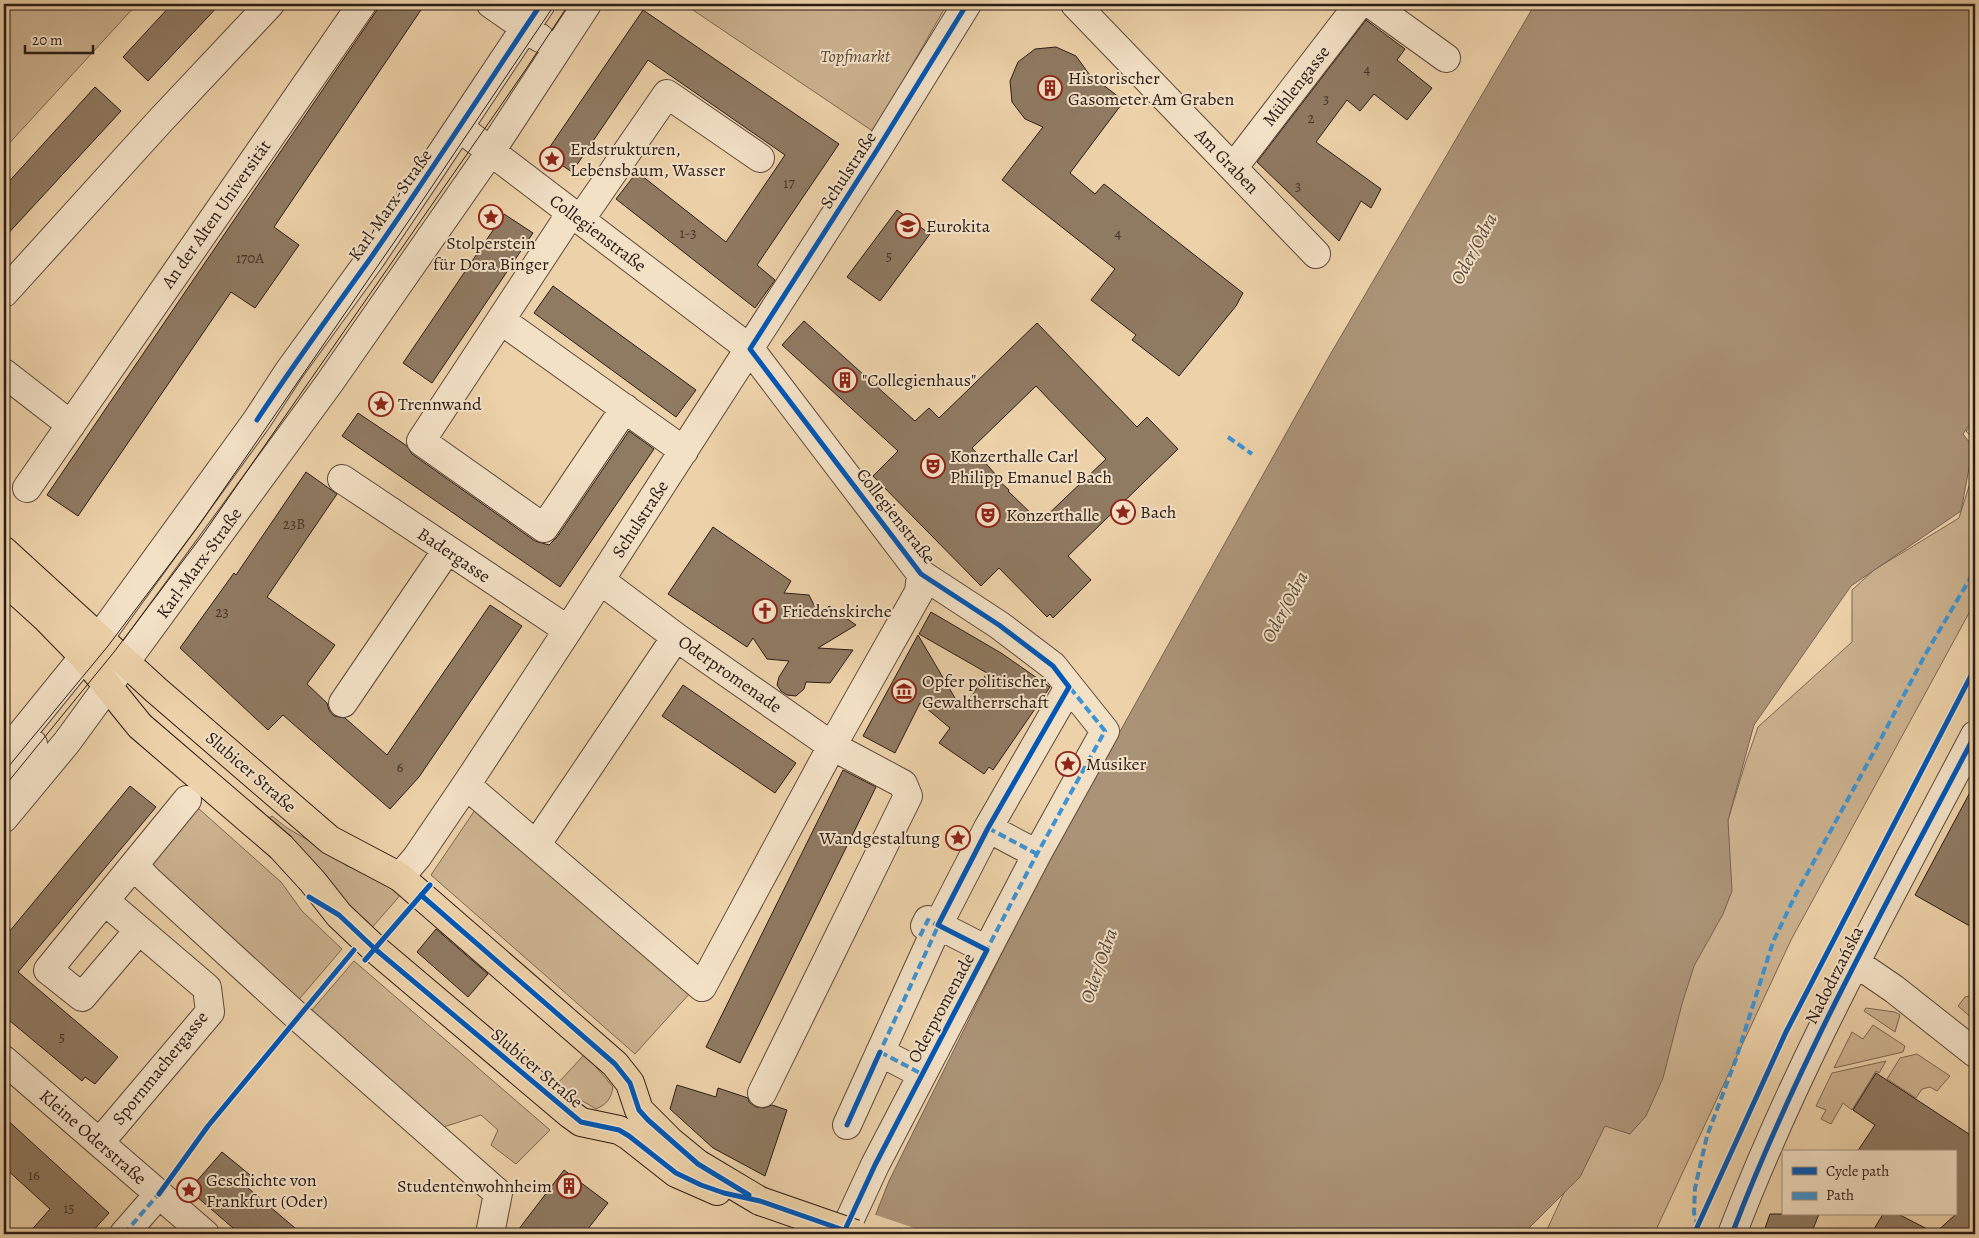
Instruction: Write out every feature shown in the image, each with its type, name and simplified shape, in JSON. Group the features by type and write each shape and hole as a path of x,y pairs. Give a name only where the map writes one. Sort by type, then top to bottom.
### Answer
{"main road":[{"path":"4,551 60,603 104,660"},
{"path":"4,580 47,619 104,660"},
{"name":"Slubicer Straße","path":"104,660 156,690 330,840 400,877 615,1064 627,1079 639,1110 684,1153 711,1173 760,1201"},
{"name":"Slubicer Straße","path":"104,660 140,726 281,847 313,882 339,915 375,949 570,1114 581,1122 619,1130 684,1177 724,1193 760,1201"},
{"path":"605,1126 615,1124 620,1119 632,1104 634,1096"},
{"path":"760,1201 855,1234"}],"street":[{"path":"4,293 160,121 270,4"},
{"name":"An der Alten Universität","path":"27,488 362,4"},
{"path":"491,4 557,50"},
{"name":"Karl-Marx-Straße","path":"4,818 67,742 104,660 252,428 289,371 432,170 541,4"},
{"name":"Karl-Marx-Straße","path":"4,755 104,660 330,382 491,152 586,4"},
{"name":"Schulstraße","path":"400,877 417,857 466,785 568,630 877,150 967,4"},
{"name":"Am Graben","path":"1075,4 1316,254"},
{"name":"Mühlengasse","path":"1233,168 1359,4"},
{"path":"1371,4 1446,58"},
{"path":"625,408 544,528 421,441 576,216 667,94 760,158"},
{"name":"Collegienstraße","path":"460,128 750,349 921,574 999,626 1061,677"},
{"path":"391,255 432,170"},
{"path":"4,779 104,660 202,530 391,255 416,228 463,191"},
{"path":"502,321 684,451"},
{"path":"4,373 71,425"},
{"name":"Badergasse","path":"342,479 568,630"},
{"path":"343,703 447,550"},
{"name":"Collegienstraße","path":"536,845 702,987 832,746 919,592 921,574"},
{"name":"Oderpromenade","path":"600,580 676,637 832,746 904,784 908,796 762,1093"},
{"path":"466,785 536,845 676,637"},
{"name":"Oderpromenade","path":"843,1234 875,1165 922,1074 1037,854 1105,731 1061,677 988,828 929,930 880,1052 847,1125"},
{"name":"Nadodrzańska","path":"1732,1234 1776,1125 1856,963 1975,735"},
{"path":"139,930 82,997 48,970 187,800"},
{"path":"988,828 1037,854"},
{"path":"134,865 154,886 298,1017 498,1193 490,1234"},
{"name":"Spornmachergasse","path":"100,1142 210,1012 207,988 105,901"},
{"name":"Oderpromenade","path":"929,930 987,950"},
{"path":"1856,963 1894,989 1975,1053"},
{"name":"Oderpromenade","path":"880,1052 922,1074"},
{"name":"Kleine Oderstraße","path":"4,1060 205,1234"},
{"path":"124,1234 159,1194"}],"green space":[{"path":"4,4 137,4 4,149"},
{"name":"Topfmarkt","path":"684,4 947,4 874,132"},
{"path":"1975,420 1975,441 1966,431"},
{"path":"1975,467 1975,602 1791,940 1654,1234 1545,1234 1712,873 1758,727 1852,642 1852,590 1874,570 1959,518"},
{"path":"477,807 691,992 635,1054 431,875"},
{"path":"198,808 281,882 302,911 342,949 295,1004 147,869"},
{"path":"272,816 287,828 325,850 347,866 376,876 404,891 369,931 268,819"},
{"path":"354,961 550,1130 516,1164 491,1145 498,1130 481,1115 434,1130 306,1017"},
{"path":"1973,995 1975,997 1975,1021 1958,1006 1965,997"},
{"path":"1866,1008 1895,1012 1900,1015 1895,1032 1864,1011"},
{"path":"1873,1025 1905,1046 1903,1052 1834,1068 1852,1032 1863,1039"},
{"path":"585,1054 613,1087 608,1101 596,1109 556,1085"},
{"path":"1917,1054 1950,1076 1937,1091 1930,1087 1922,1089 1916,1098 1887,1079 1900,1058"},
{"path":"1886,1061 1879,1073 1876,1071 1852,1110 1843,1103 1831,1124 1821,1119 1826,1110 1816,1106 1832,1073"}],"water":[{"name":"Oder/Odra","path":"1535,4 1975,4 1975,416 1963,434 1973,447 1961,511 1851,586 1754,725 1728,820 1732,891 1723,914 1694,966 1663,1078 1646,1116 1630,1134 1605,1126 1580,1177 1528,1229 1526,1234 868,1234 889,1181 1045,866 1327,360"}],"pier":[{"path":"873,1214 932,1234 865,1234"}],"building":[{"path":"172,4 220,4 148,81 123,57"},
{"path":"381,4 425,4 274,227 299,245 255,308 231,292 78,516 47,495"},
{"path":"643,10 839,144 757,265 775,280 755,308 616,199 637,172 726,242 785,155 648,60 572,172 545,154"},
{"path":"1366,20 1405,49 1397,60 1432,88 1407,120 1374,94 1360,111 1347,100 1316,142 1381,189 1371,208 1361,201 1339,241 1257,162"},
{"path":"1056,47 1076,56 1089,74 1124,101 1070,173 1095,194 1104,184 1243,293 1236,306 1179,376 1132,340 1136,335 1091,300 1115,269 1002,180 1043,127 1025,119 1012,102 1010,81 1018,62 1035,49"},
{"path":"95,87 121,111 4,238 4,187"},
{"path":"897,210 930,234 880,301 847,277"},
{"path":"504,214 533,233 432,383 403,363"},
{"path":"553,286 696,390 676,417 534,313"},
{"name":"Konzerthalle Carl Philipp Emanuel Bach","path":"804,321 915,421 929,408 939,418 1037,323 1137,427 1147,417 1178,449 1068,556 1091,580 1053,618 1050,614 1047,617 999,568 981,586 873,476 898,451 782,345","holes":["1036,386 1106,459 1040,522 996,478 997,476 972,448"]},
{"path":"358,413 407,446 412,454 535,541 549,545 557,537 629,431 654,449 560,587 342,436"},
{"path":"306,472 337,494 267,597 335,645 307,684 327,703 329,710 334,716 345,718 387,755 490,605 522,626 419,777 390,809 283,715 268,730 180,648 234,573 236,575"},
{"name":"Friedenskirche","path":"713,527 791,581 784,593 809,595 820,617 829,606 856,625 818,648 853,650 830,683 806,682 804,689 796,696 787,695 777,685 779,677 789,661 767,659 753,638 747,647 668,594"},
{"path":"931,612 1001,653 1050,687 993,770 989,767 984,774 939,743 950,728 920,703 895,753 863,736 918,635 962,710 987,673 919,634"},
{"path":"683,685 796,763 775,793 662,716"},
{"path":"843,770 876,787 740,1063 706,1047"},
{"path":"1975,783 1975,929 1915,895"},
{"path":"130,786 156,807 18,972 118,1057 95,1084 85,1077 82,1081 4,1016 4,938"},
{"path":"436,929 488,974 468,997 417,952"},
{"path":"1876,1073 1975,1138 1975,1234 1871,1234 1882,1216 1902,1216 1935,1233 1956,1216 1956,1150 1858,1150 1875,1125 1853,1110"},
{"path":"677,1085 716,1097 718,1088 748,1098 749,1102 756,1107 764,1108 772,1105 787,1110 765,1176 713,1148 670,1109"},
{"path":"4,1117 109,1213 90,1234 28,1234 50,1209 4,1167"},
{"path":"222,1152 255,1179 248,1188 302,1234 240,1234 189,1190"},
{"name":"Studentenwohnheim","path":"564,1170 608,1203 584,1234 515,1234"},
{"path":"1770,1214 1782,1214 1782,1216 1818,1216 1811,1234 1763,1234"}],"tram line":[{"path":"4,772 108,646 197,528 408,222 555,4"},
{"path":"4,787 114,652 204,533 524,72 569,4"}],"marked path":[{"path":"1228,437 1252,454"},
{"path":"1698,1227 1694,1213 1695,1188 1707,1136 1736,1059 1773,942 1796,894 1925,655 1975,570"},
{"path":"985,953 1105,731 1067,684"},
{"path":"988,828 1037,854"},
{"path":"920,936 928,920 940,927"},
{"path":"878,1056 940,922"},
{"path":"880,1052 922,1074"},
{"path":"124,1234 162,1190"}],"cycle path":[{"path":"257,420 392,227 541,4"},
{"path":"843,1234 875,1165 987,950 938,925 988,828 1069,687 1053,666 999,625 921,574 750,349 877,150 967,4"},
{"path":"1694,1234 1786,1032 1975,668"},
{"path":"1732,1234 1758,1170 1815,1043 1975,735"},
{"path":"365,960 430,885"},
{"path":"421,895 615,1064 630,1083 639,1110 648,1120 698,1164 749,1195"},
{"path":"309,897 339,915 375,949 581,1122 619,1130 676,1173 701,1185 724,1193 760,1201 855,1234"},
{"path":"159,1194 208,1126 354,950"},
{"path":"847,1125 880,1052"}],"place":[{"name":"Historischer Gasometer Am Graben","path":"1050,88"},
{"name":"Erdstrukturen, Lebensbaum, Wasser","path":"552,159"},
{"name":"Stolperstein für Dora Binger","path":"491,217"},
{"name":"Eurokita","path":"908,226"},
{"name":"\"Collegienhaus\"","path":"845,380"},
{"name":"Trennwand","path":"381,404"},
{"name":"Konzerthalle Carl Philipp Emanuel Bach","path":"933,466"},
{"name":"Bach","path":"1123,512"},
{"name":"Konzerthalle","path":"988,515"},
{"name":"Friedenskirche","path":"765,611"},
{"name":"Opfer politischer Gewaltherrschaft","path":"904,691"},
{"name":"Musiker","path":"1068,764"},
{"name":"Wandgestaltung","path":"958,838"},
{"name":"Studentenwohnheim","path":"569,1186"},
{"name":"Geschichte von Frankfurt (Oder)","path":"189,1190"}]}
